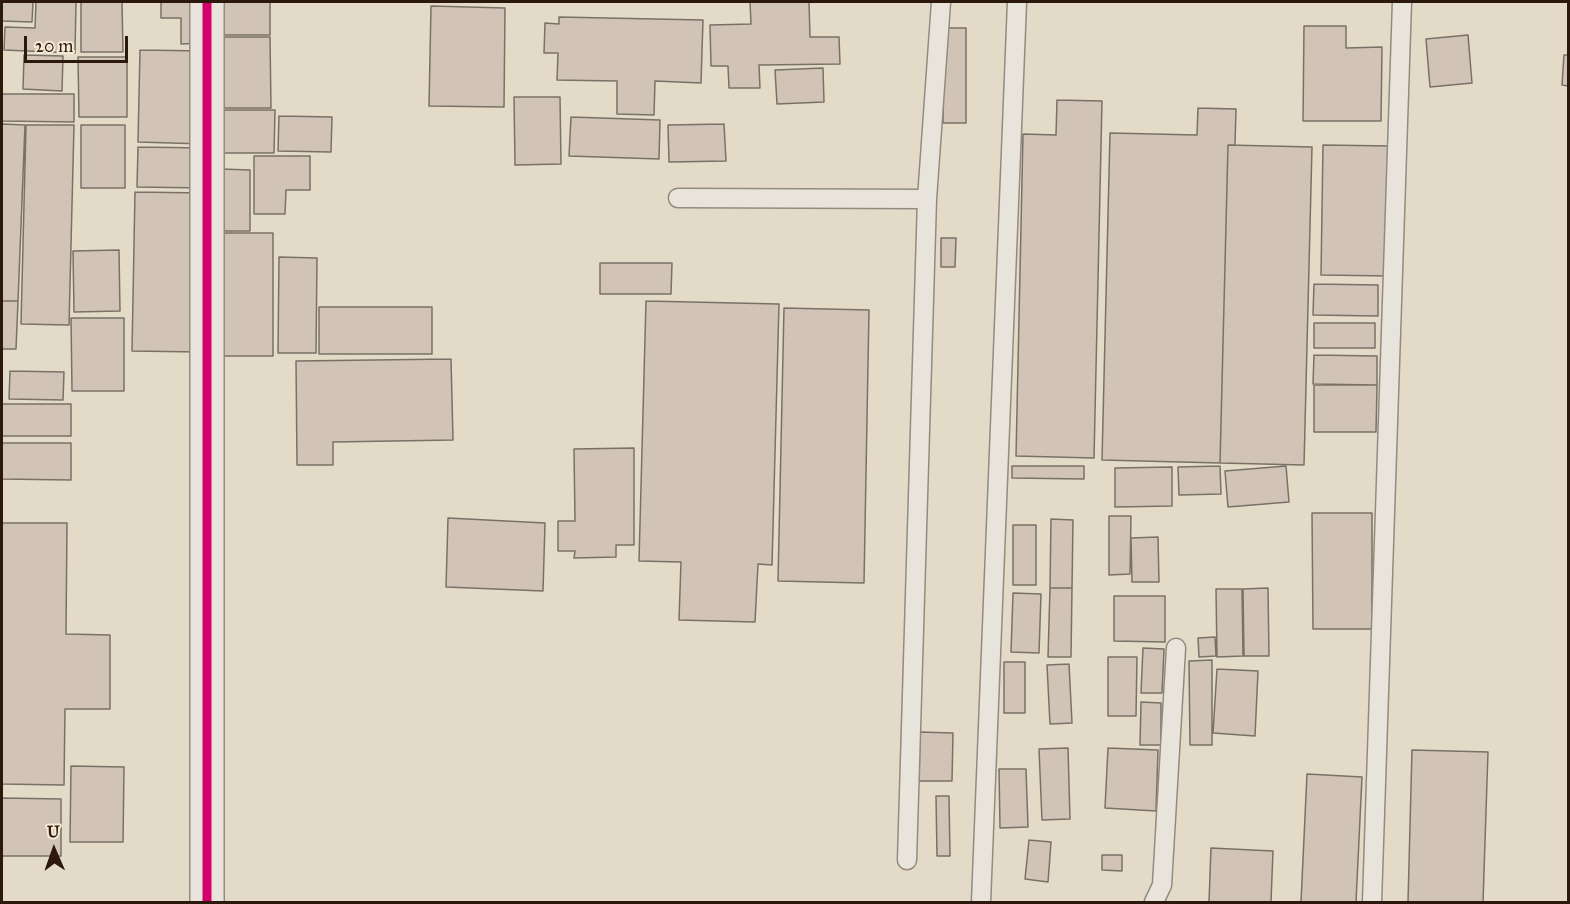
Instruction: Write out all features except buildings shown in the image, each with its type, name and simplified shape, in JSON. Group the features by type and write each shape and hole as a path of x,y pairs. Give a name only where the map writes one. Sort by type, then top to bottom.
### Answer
{"street":[{"path":"207,2 207,903"}],"lane":[{"path":"907,860 927,199 941,2"},
{"path":"981,903 1017,2"},
{"path":"1372,903 1402,2"},
{"path":"678,198 927,199"},
{"path":"1154,903 1162,885 1176,648"}],"cycle path":[{"path":"207,2 207,902"}]}
